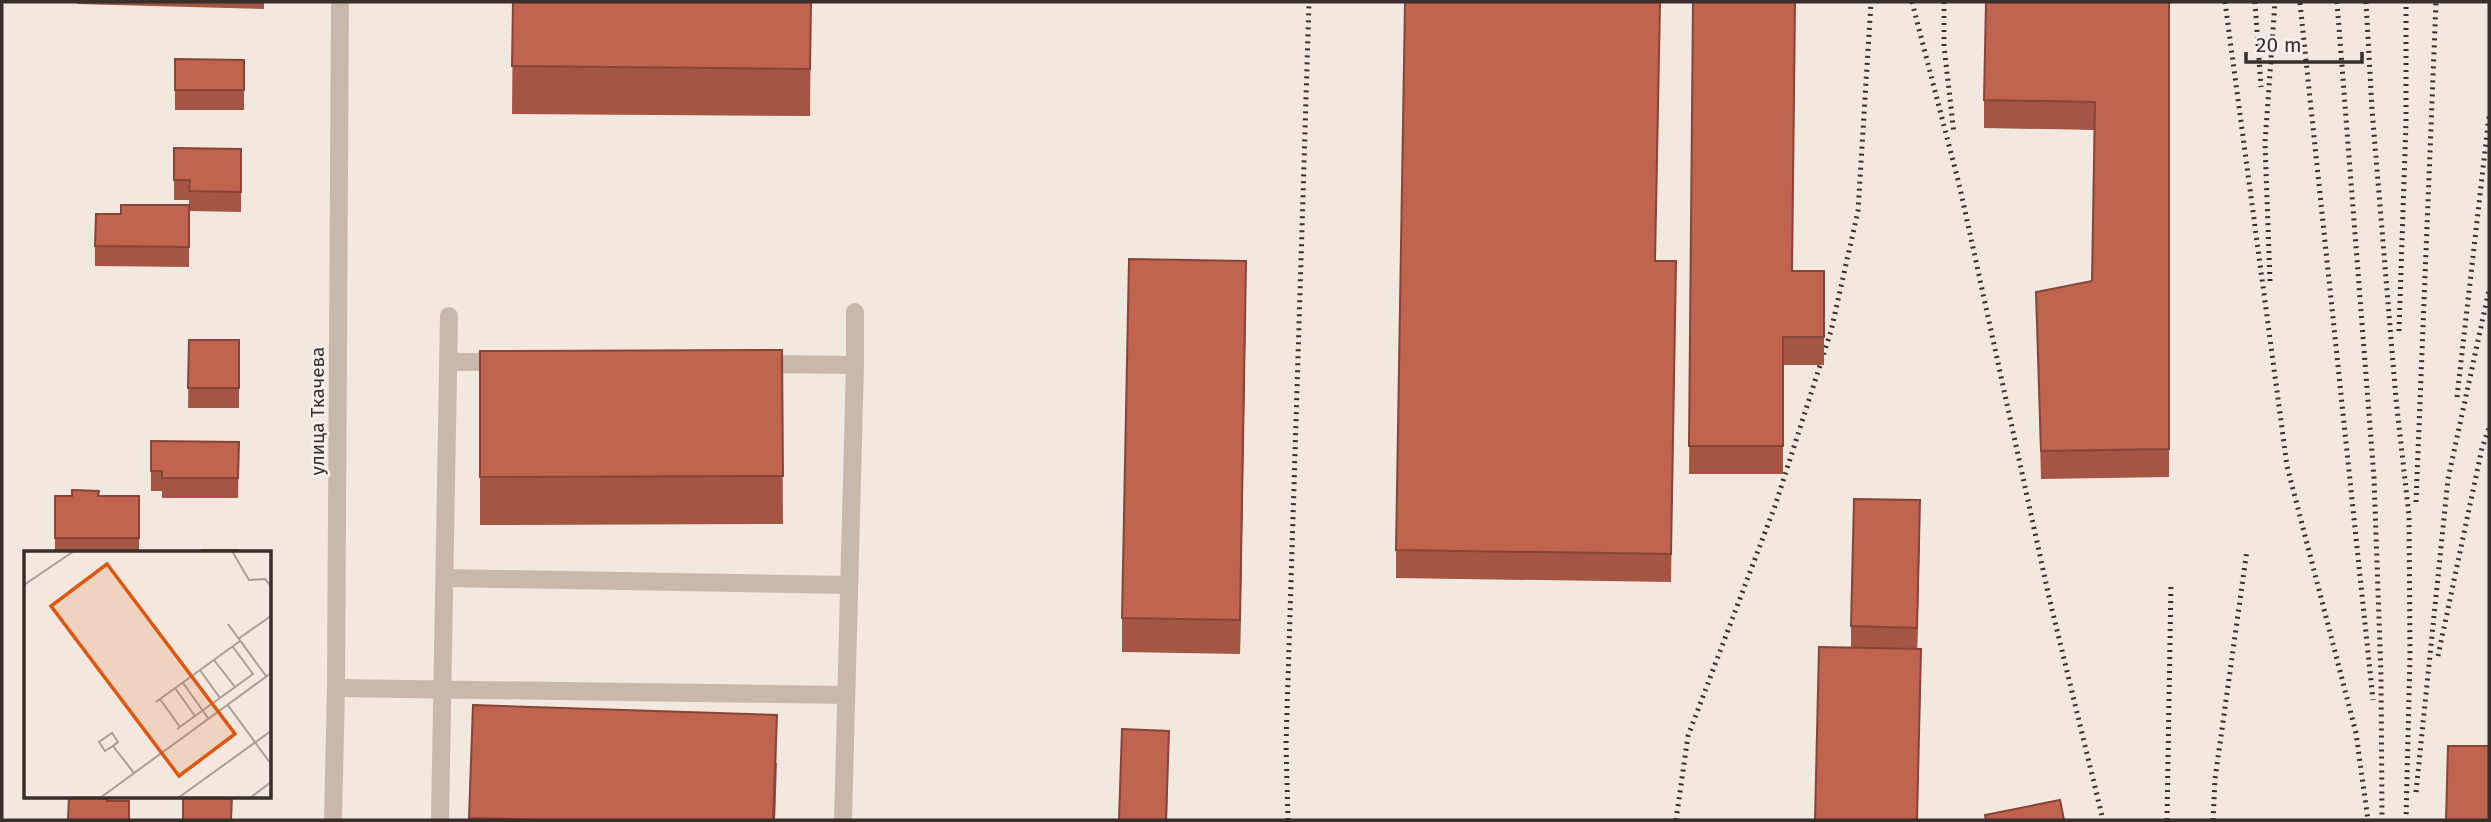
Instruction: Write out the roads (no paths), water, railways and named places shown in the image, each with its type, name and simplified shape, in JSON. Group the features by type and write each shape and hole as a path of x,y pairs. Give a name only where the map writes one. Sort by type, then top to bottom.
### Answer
{"street":[{"name":"улица Ткачева","path":"333,820 337,688 340,2"},
{"path":"843,820 855,312"},
{"path":"439,820 449,316"},
{"path":"448,362 516,362"},
{"path":"747,364 855,365"},
{"path":"444,578 848,586"},
{"path":"337,688 846,695"}],"railway":[{"path":"1288,820 1286,744 1309,2"},
{"path":"1676,820 1688,736 1775,506 1831,331 1858,211 1871,2"},
{"path":"1912,2 1960,188 2049,597 2103,820"},
{"path":"1944,2 1944,46 1954,134"},
{"path":"2225,2 2287,466 2356,733 2368,820"},
{"path":"2255,2 2261,87"},
{"path":"2270,281 2265,143 2275,2"},
{"path":"2337,2 2374,478 2381,676 2382,820"},
{"path":"2366,2 2396,399 2409,516 2410,655 2406,820"},
{"path":"2399,331 2406,122 2406,2"},
{"path":"2416,502 2436,2"},
{"path":"2300,3 2373,700"},
{"path":"2457,397 2489,116"},
{"path":"2416,792 2448,479 2489,290"},
{"path":"2438,656 2482,448 2489,428"},
{"path":"2213,820 2215,779 2247,550"},
{"path":"2167,820 2171,582"}]}
